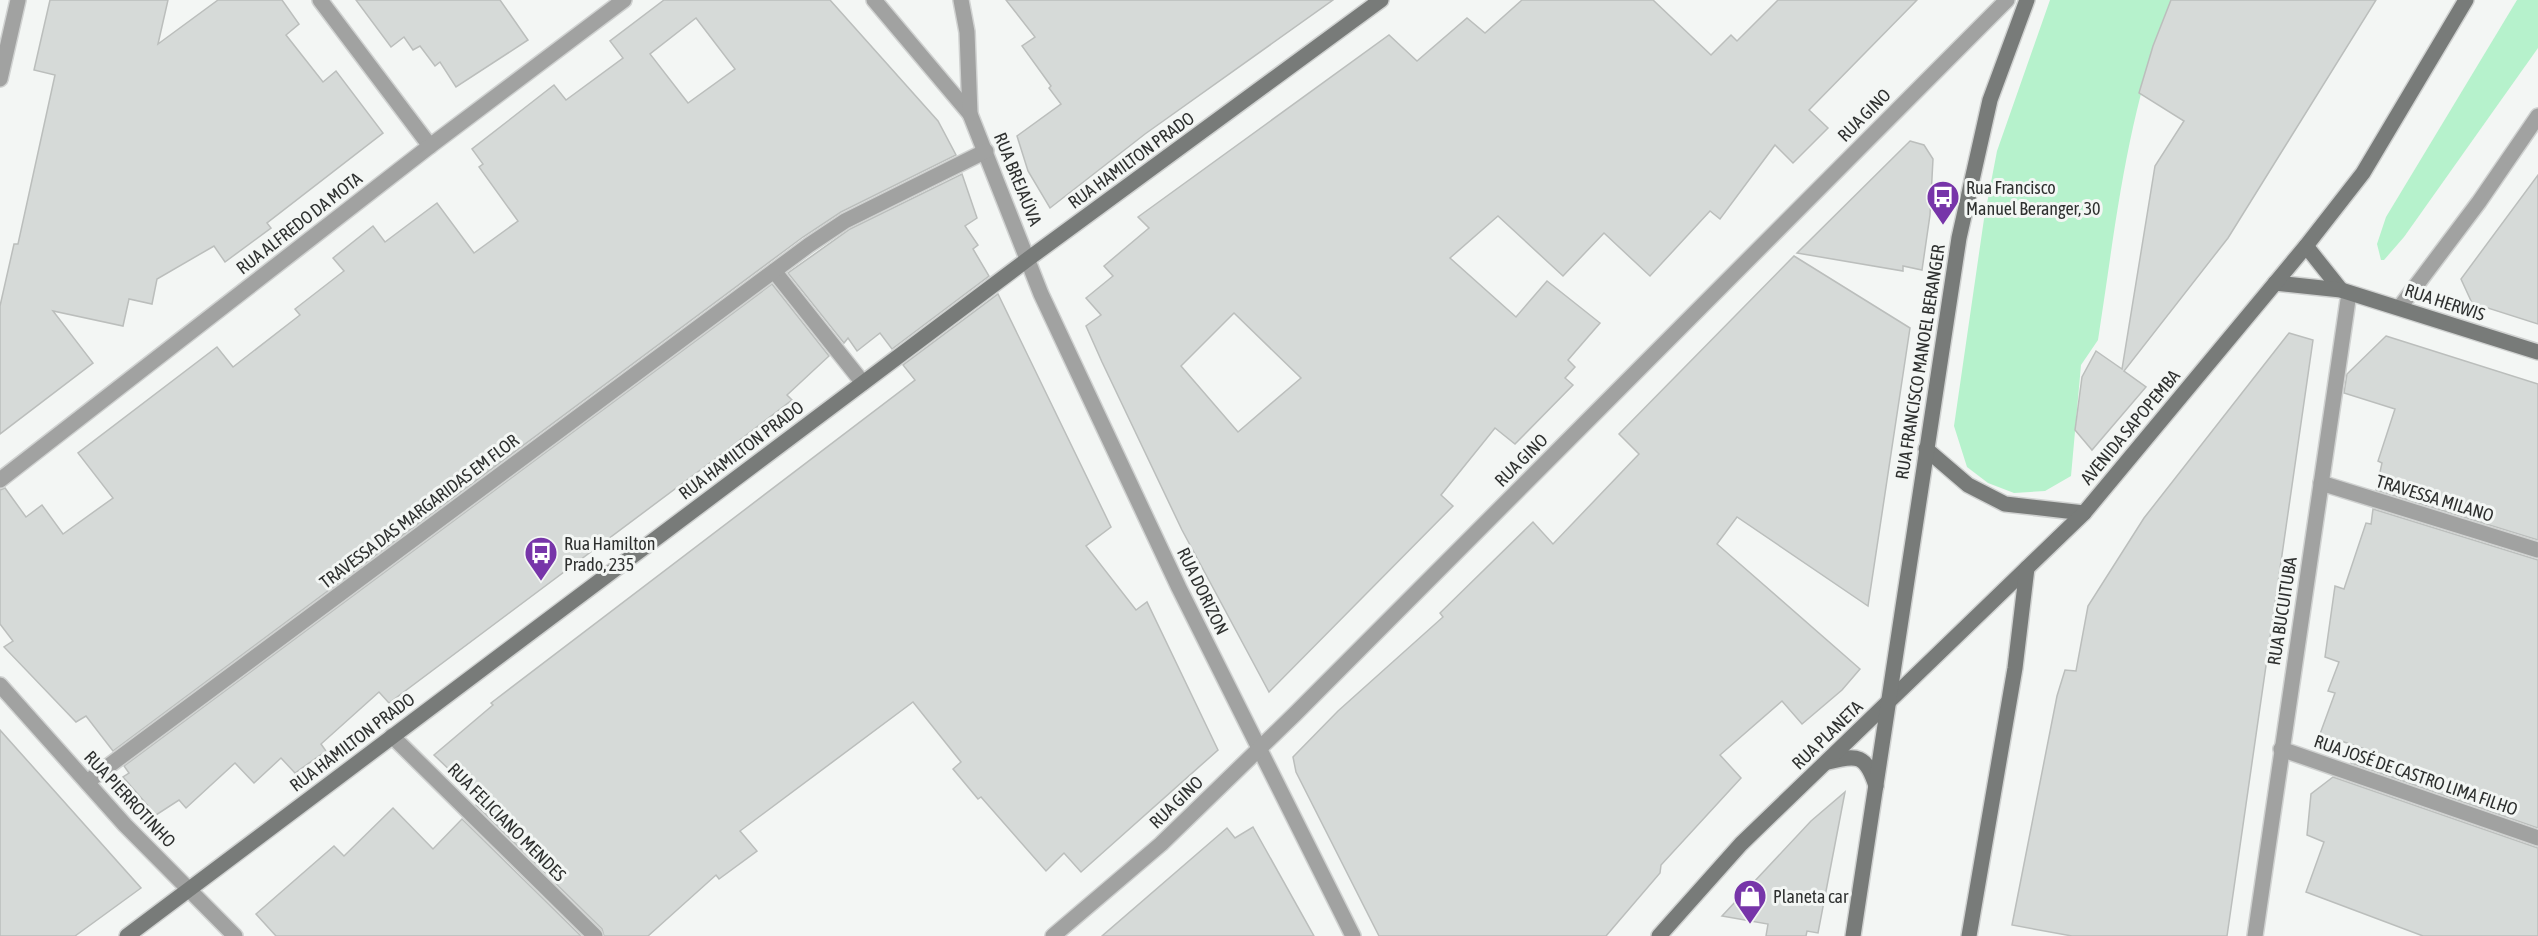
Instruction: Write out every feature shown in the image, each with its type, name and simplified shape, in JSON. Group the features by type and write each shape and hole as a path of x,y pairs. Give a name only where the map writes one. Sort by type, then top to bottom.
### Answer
{"main road":[{"name":"RUA HAMILTON PRADO","path":"127,936 1028,259 1381,0"},
{"name":"RUA FRANCISCO MANOEL BERANGER","path":"1889,701 1959,238 1990,100 2027,0"},
{"name":"AVENIDA SAPOPEMBA","path":"2027,568 2084,513 2306,246 2363,172 2466,0"},
{"path":"2306,246 2345,291"},
{"name":"RUA HERWIS","path":"2276,283 2345,291 2538,352"},
{"path":"1926,449 1968,485 2005,504 2084,513"},
{"path":"1969,936 2015,668 2027,568"},
{"name":"RUA PLANETA","path":"1659,936 1741,844 2027,568"},
{"path":"1853,936 1889,701"},
{"path":"1828,762 1850,756 1863,760 1871,771 1877,787"}],"street":[{"path":"0,79 18,0"},
{"path":"320,0 430,147"},
{"name":"RUA ALFREDO DA MOTA","path":"0,480 624,0"},
{"name":"RUA BREJAÚVA","path":"874,0 970,114 1028,259"},
{"name":"RUA BREJAÚVA","path":"961,0 967,32 970,114"},
{"name":"RUA GINO","path":"1053,936 1161,844 1258,749 2007,0"},
{"path":"2400,307 2480,202 2538,116"},
{"name":"TRAVESSA DAS MARGARIDAS EM FLOR","path":"87,782 774,271 845,221 986,151"},
{"name":"RUA DORIZON","path":"1028,259 1041,294 1159,546 1353,936"},
{"path":"774,271 863,383"},
{"name":"RUA BUCUITUBA","path":"2255,936 2321,483 2345,291"},
{"name":"TRAVESSA MILANO","path":"2321,483 2538,550"},
{"name":"RUA PIERROTINHO","path":"0,686 87,782 235,936"},
{"name":"RUA FELICIANO MENDES","path":"392,736 595,936"},
{"name":"RUA JOSÉ DE CASTRO LIMA FILHO","path":"2281,749 2538,838"}],"green space":[{"path":"2050,0 2172,0 2144,83 2134,125 2117,210 2098,340 2081,365 2071,476 2045,491 2014,493 1988,483 1967,467 1954,426 1984,219 1997,151"},
{"path":"2517,0 2538,0 2538,48 2404,237 2384,260 2381,260 2377,244 2386,217"}],"building":[{"path":"50,0 168,0 158,44 218,0 282,0 299,24 286,35 323,82 336,71 383,133 267,223 271,228 225,262 214,246 157,279 152,304 129,299 123,326 53,311 93,363 0,434 0,306 14,244 18,244 55,75 34,70"},
{"path":"356,0 500,0 528,40 456,87 440,62 435,66 420,46 413,50 404,37 391,47"},
{"path":"664,0 830,0 938,121 956,155 841,212 803,237 113,751 86,716 76,722 4,647 13,641 0,624 0,490 5,488 26,517 42,505 63,534 113,498 78,453 217,347 233,367 300,315 295,309 344,271 333,258 373,226 385,242 437,203 474,253 518,221 479,167 483,164 472,149 554,85 566,100 623,58 610,41","holes":["696,18 735,69 688,103 650,54"]},
{"path":"1006,0 1333,0 1145,134 1050,208 1028,171 1017,136 1061,104 1022,46 1035,37"},
{"path":"1522,0 1653,0 1711,55 1731,35 1737,41 1778,0 1917,0 1809,110 1828,128 1793,163 1775,145 1720,219 1710,211 1650,276 1604,233 1563,276 1498,216 1450,258 1516,317 1547,281 1600,323 1568,360 1575,367 1565,378 1573,385 1515,444 1495,428 1441,495 1453,506 1269,692 1182,530 1102,362 1086,326 1101,315 1086,298 1113,276 1104,266 1149,228 1138,217 1389,35 1417,61 1467,18 1485,33","holes":["1234,313 1301,378 1238,432 1181,366"]},
{"path":"2171,0 2376,0 2228,238 2124,371 2146,387 2092,450 2075,430 2082,377 2096,351 2122,369 2155,166 2184,121 2139,93 2153,46"},
{"path":"1910,141 1924,145 1933,159 1930,215 1922,270 1903,266 1903,271 1797,253"},
{"path":"962,174 977,218 965,226 978,245 973,249 989,276 892,349 880,333 857,351 848,338 844,343 788,273 850,229"},
{"path":"2538,175 2538,324 2472,303 2461,279"},
{"path":"1794,256 1910,328 1868,606 1737,517 1717,544 1860,669 1842,690 1802,724 1782,701 1720,755 1741,778 1661,865 1660,873 1606,936 1379,936 1296,772 1293,757 1338,711 1443,617 1440,613 1533,522 1553,544 1639,454 1619,434"},
{"path":"772,284 829,356 787,395 792,400 719,456 389,703 379,692 321,744 326,751 295,773 281,758 254,783 235,763 186,808 179,800 156,815 123,777 129,773 124,766"},
{"path":"998,294 1111,527 1086,546 1136,610 1147,602 1218,750 1081,872 1064,853 1046,871 981,797 978,799 953,769 961,762 913,702 740,831 757,851 719,879 716,875 648,936 604,936 602,929 476,805 481,800 434,755 493,705 491,703 915,380 903,365"},
{"path":"2289,333 2313,340 2227,936 2072,936 2012,925 2057,696 2065,670 2076,671 2088,606 2144,518"},
{"path":"2386,336 2538,384 2538,540 2376,490 2382,463 2378,461 2395,409 2344,393 2347,374"},
{"path":"2373,509 2538,560 2538,828 2351,763 2368,750 2320,734 2335,693 2328,691 2339,662 2325,657 2335,586 2344,589 2366,523 2371,524"},
{"path":"0,730 141,888 75,936 0,936"},
{"path":"2333,777 2538,848 2538,936 2423,936 2306,892 2324,842 2307,835 2311,794"},
{"path":"1845,792 1818,933 1807,931 1806,936 1766,936 1768,924 1722,916 1811,821"},
{"path":"393,808 433,849 462,819 581,936 276,936 256,914 334,846 344,856"},
{"path":"1253,827 1314,936 1102,936 1227,828 1235,838"}],"place":[{"name":"Rua Francisco Manuel Beranger, 30","path":"1943,226"},
{"name":"Rua Hamilton Prado, 235","path":"541,582"},
{"name":"Planeta car","path":"1750,925"}]}
